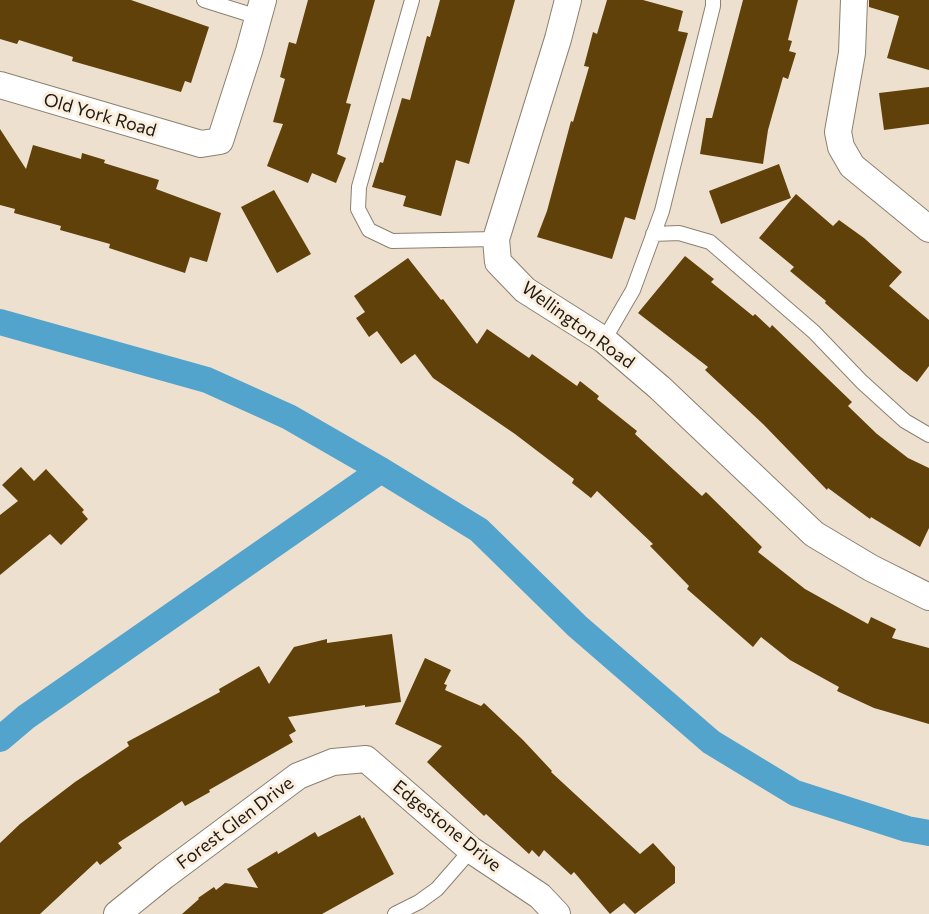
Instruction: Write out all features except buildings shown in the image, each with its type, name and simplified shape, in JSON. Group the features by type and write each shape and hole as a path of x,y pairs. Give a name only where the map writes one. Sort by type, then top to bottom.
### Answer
{"street":[{"path":"496,239 568,0"},
{"path":"854,0 852,53 837,132 841,147 852,166 929,230"},
{"name":"Old York Road","path":"0,85 201,144 220,141 261,8"},
{"name":"Wellington Road","path":"496,239 498,262 525,290 604,340 693,417 814,534 871,568 929,597"},
{"name":"Edgestone Drive","path":"366,759 471,850 540,896 557,914"},
{"name":"Forest Glen Drive","path":"117,914 298,776 333,762 366,759"}],"lane":[{"path":"204,0 261,8"},
{"path":"412,0 359,187 358,209 369,230 392,241 496,239"},
{"path":"604,340 633,290 662,211 713,0"},
{"path":"653,234 679,233 710,242 814,332 862,382 905,421 929,435"},
{"path":"395,914 419,902 437,889 471,850"}],"waterway":[{"path":"0,322 207,380 289,417 479,530 577,626 711,742 795,793 907,829 929,833"},
{"path":"0,739 26,717 381,470"}]}
